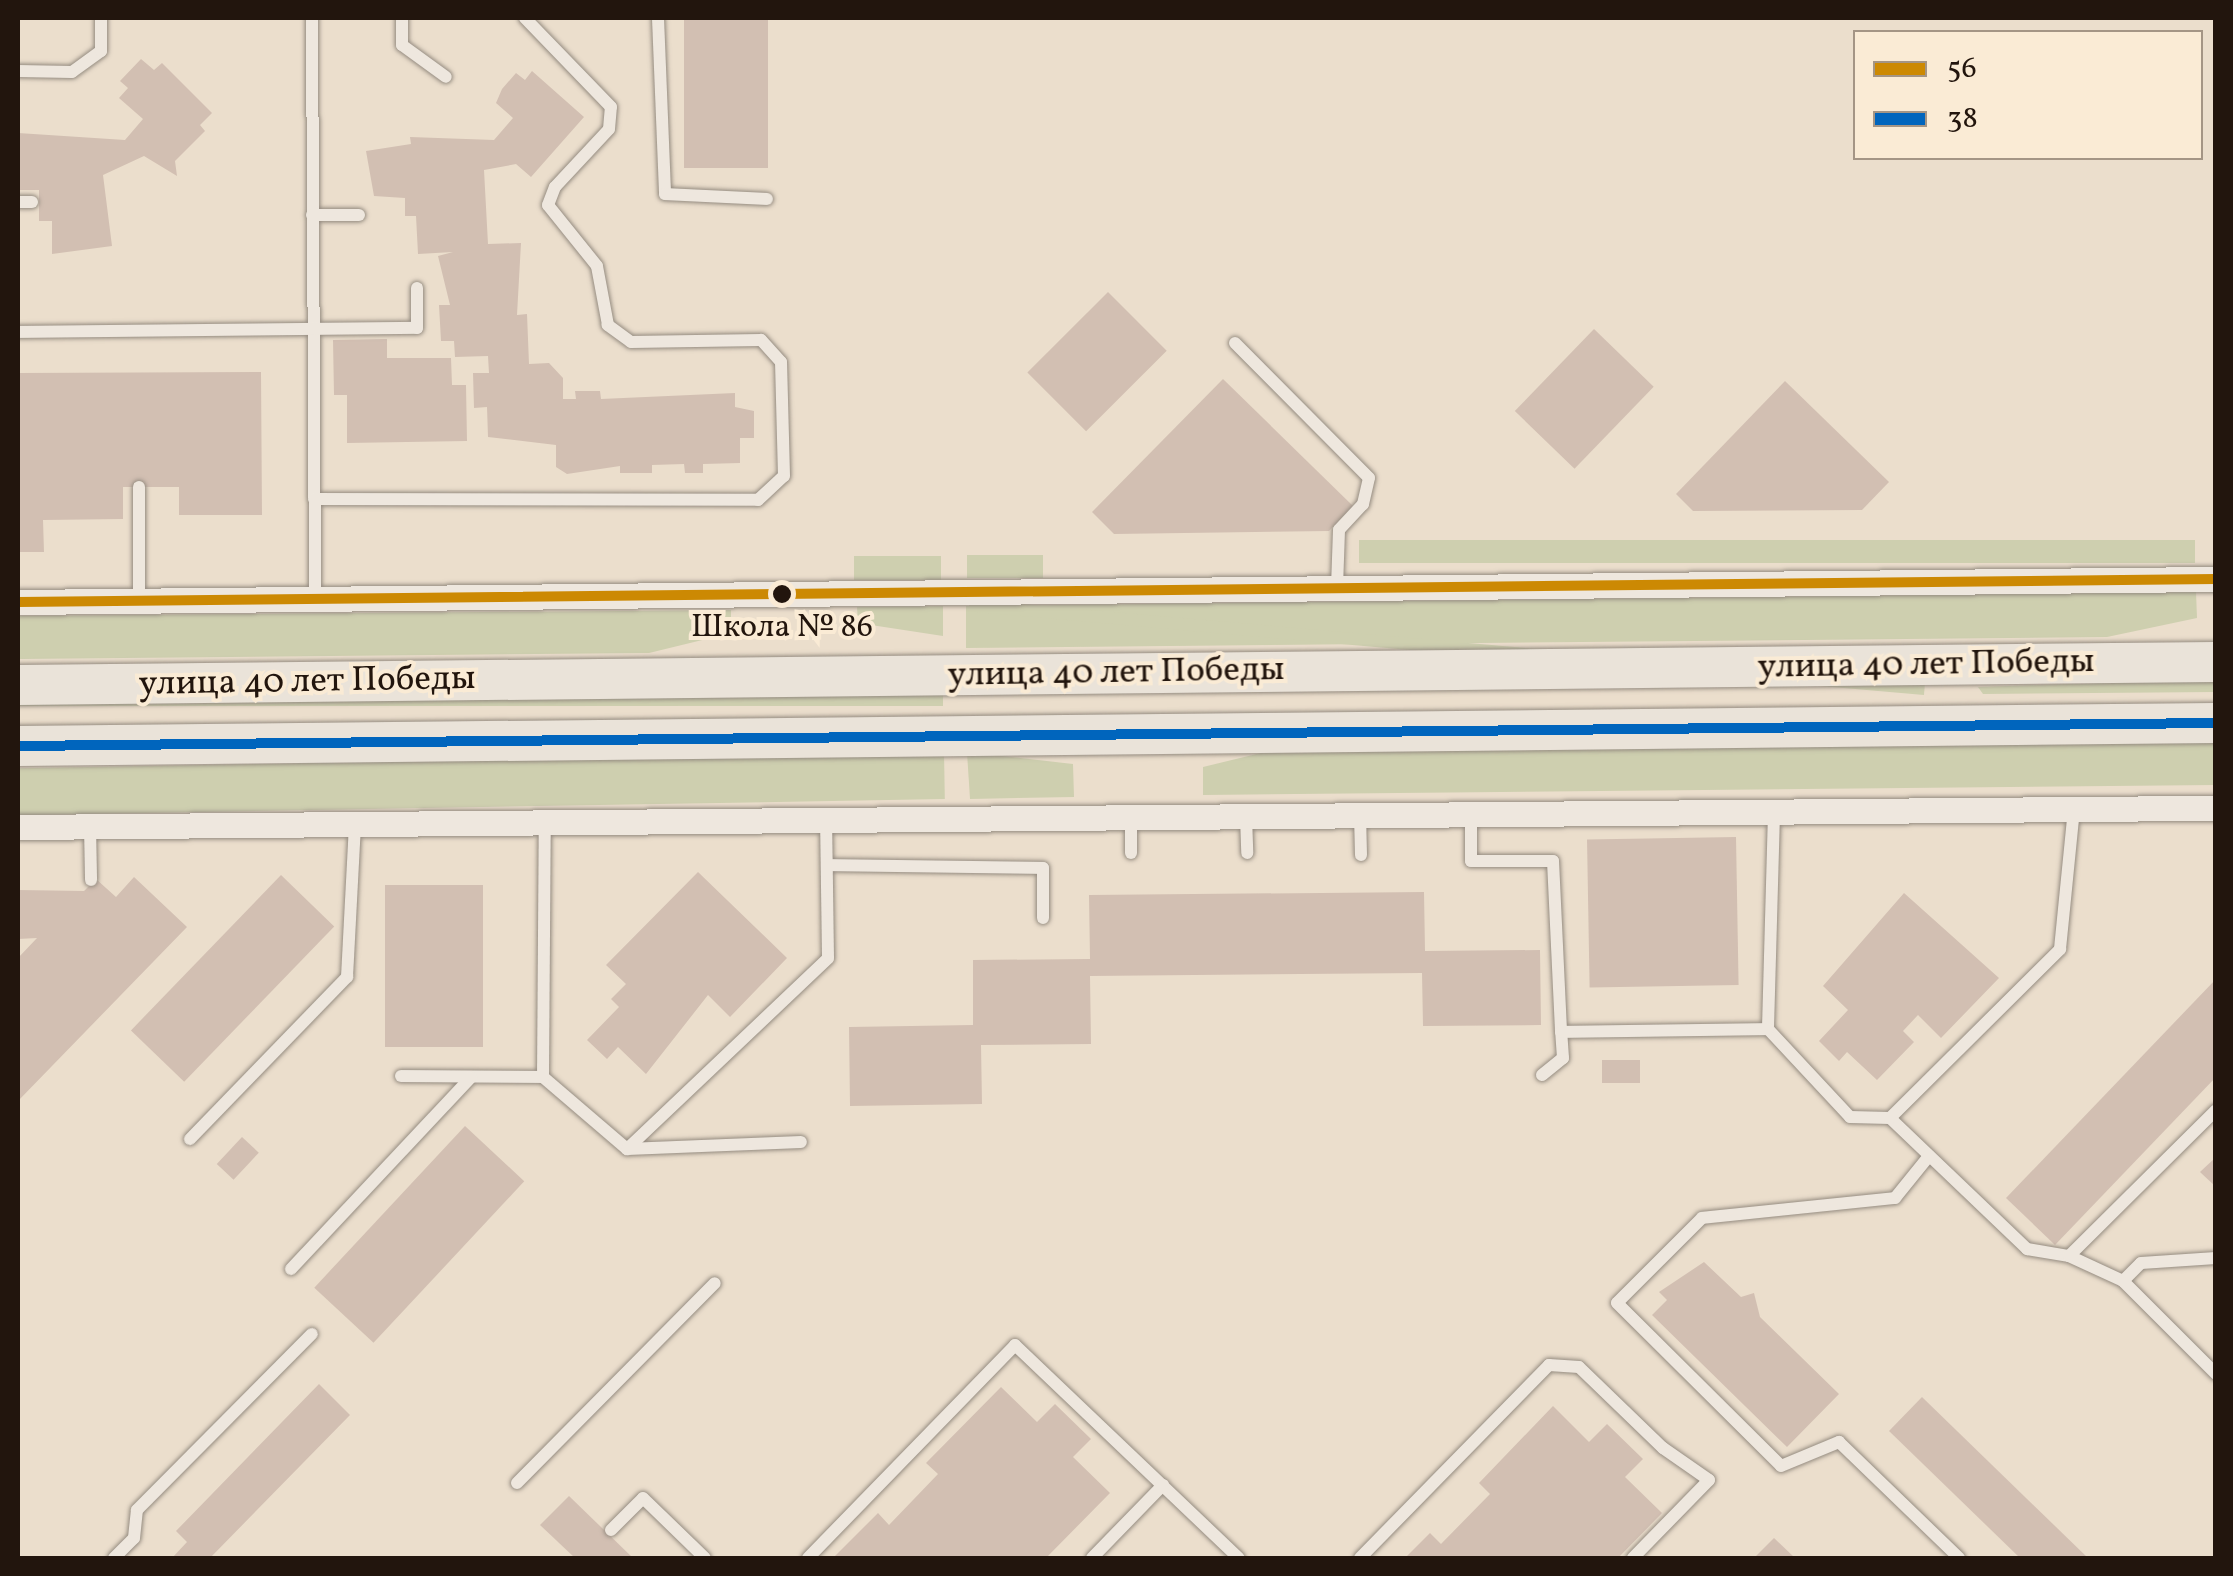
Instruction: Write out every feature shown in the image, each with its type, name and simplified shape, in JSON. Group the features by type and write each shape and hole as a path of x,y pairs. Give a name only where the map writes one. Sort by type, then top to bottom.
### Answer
{"main road":[{"name":"улица 40 лет Победы","path":"18,684 2216,662"},
{"path":"1946,665 1946,726"},
{"name":"улица 40 лет Победы","path":"18,746 2216,724"}],"street":[{"path":"18,602 2216,579"},
{"path":"18,826 2216,808"}],"lane":[{"path":"18,71 72,72 100,50 101,18"},
{"path":"312,18 315,599"},
{"path":"402,18 402,45 446,77"},
{"path":"314,499 758,500 784,476 781,362 761,340 631,342 608,325 598,266 548,205 556,186 609,128 611,107 525,18"},
{"path":"658,18 665,194 767,199"},
{"path":"312,215 358,214"},
{"path":"18,332 417,328 417,288"},
{"path":"1236,343 1369,478 1364,504 1339,530 1337,588"},
{"path":"139,487 139,601"},
{"path":"1890,1118 2060,949 2074,809"},
{"path":"1360,814 1361,855"},
{"path":"1471,814 1472,861 1553,860 1562,1058 1542,1075"},
{"path":"1774,814 1768,1029 1850,1117 1890,1118 2027,1249 2069,1256 2122,1281 2216,1374"},
{"path":"1131,816 1132,853"},
{"path":"1246,816 1247,854"},
{"path":"627,1148 828,958 826,819"},
{"path":"543,1077 545,821"},
{"path":"190,1139 347,977 355,823"},
{"path":"90,826 91,880"},
{"path":"826,865 1043,868 1043,918"},
{"path":"1561,1032 1768,1029"},
{"path":"401,1076 543,1077 627,1148 801,1142"},
{"path":"292,1269 472,1076"},
{"path":"2069,1256 2216,1110"},
{"path":"1929,1156 1895,1198 1702,1218 1617,1303 1781,1466 1838,1442 1959,1558"},
{"path":"2122,1281 2141,1264 2216,1258"},
{"path":"517,1483 715,1283"},
{"path":"114,1558 134,1538 138,1510 312,1334"},
{"path":"808,1558 1015,1345 1239,1558"},
{"path":"1360,1558 1549,1365 1579,1367 1663,1448 1710,1480 1633,1558"},
{"path":"1092,1558 1163,1486"},
{"path":"611,1530 643,1498 705,1558"}],"green space":[{"path":"1359,540 2195,540 2195,563 1359,563"},
{"path":"967,555 1043,555 1043,578 967,578"},
{"path":"854,556 941,556 941,580 854,580"},
{"path":"2196,592 2197,618 2107,637 966,648 966,606"},
{"path":"970,599 1925,683 1924,695 969,611"},
{"path":"943,606 943,636 858,623 857,607"},
{"path":"731,610 731,633 649,653 18,659 18,616"},
{"path":"2216,679 2215,692 1983,694 1978,687"},
{"path":"18,693 943,693 943,706 18,706"},
{"path":"2216,737 2215,785 1203,795 1203,767 1273,750"},
{"path":"944,752 945,799 19,815 18,768"},
{"path":"967,752 1073,764 1074,797 970,799"}],"building":[{"path":"684,18 768,18 768,168 684,168"},
{"path":"141,59 154,70 162,63 212,113 200,125 205,131 175,161 177,176 144,156 103,175 112,246 52,254 52,221 39,221 39,190 18,190 18,133 125,140 143,119 119,98 128,88 120,81"},
{"path":"532,71 584,117 531,177 516,164 484,170 488,244 521,243 517,315 527,314 529,364 549,363 563,378 563,399 576,399 575,391 600,391 601,399 735,393 735,407 754,411 754,438 740,438 740,463 703,464 703,473 685,473 684,464 652,465 652,473 620,473 620,466 567,474 556,467 556,445 488,437 487,407 474,408 473,373 489,373 488,356 455,357 454,341 441,341 439,305 450,305 438,256 453,252 418,254 416,216 405,216 405,198 374,196 366,151 411,144 410,137 494,140 513,118 496,103 502,89 516,73 525,80"},
{"path":"1108,292 1167,351 1086,431 1027,373"},
{"path":"1594,329 1654,387 1575,469 1515,411"},
{"path":"387,339 387,358 451,358 452,385 466,385 467,441 347,443 347,395 334,395 333,340"},
{"path":"261,372 262,515 179,515 179,487 123,487 123,519 43,520 44,552 18,552 18,373"},
{"path":"1223,379 1353,506 1329,531 1114,534 1092,512"},
{"path":"1785,381 1889,482 1862,510 1693,511 1676,494"},
{"path":"1736,837 1739,985 1590,988 1587,840"},
{"path":"698,872 787,958 730,1017 708,995 646,1074 618,1047 607,1059 587,1040 619,1007 611,999 626,984 606,965"},
{"path":"281,875 334,926 184,1082 131,1030"},
{"path":"134,877 187,927 18,1101 18,958 37,938 18,939 18,890 84,891 96,879 116,897"},
{"path":"385,885 483,885 483,1047 385,1047"},
{"path":"1424,892 1425,951 1540,950 1541,1025 1423,1026 1422,973 1090,976 1091,1044 981,1045 982,1104 850,1106 849,1027 973,1025 973,960 1090,959 1089,895"},
{"path":"1904,893 1999,978 1941,1038 1918,1015 1903,1031 1914,1042 1877,1080 1847,1052 1839,1061 1819,1041 1848,1010 1823,986"},
{"path":"2216,979 2216,1077 2055,1245 2006,1198"},
{"path":"1602,1060 1640,1060 1640,1083 1602,1083"},
{"path":"465,1126 524,1181 374,1343 314,1288"},
{"path":"242,1137 259,1153 234,1180 217,1164"},
{"path":"2216,1157 2216,1187 2200,1172"},
{"path":"1704,1262 1741,1297 1754,1293 1760,1317 1839,1394 1787,1447 1652,1315 1667,1300 1659,1292"},
{"path":"319,1384 350,1415 210,1558 172,1558 187,1542 176,1531"},
{"path":"1001,1387 1037,1422 1055,1404 1091,1439 1073,1457 1110,1493 1046,1558 833,1558 878,1513 889,1525 938,1474 926,1463"},
{"path":"1922,1397 2088,1558 2020,1558 1889,1431"},
{"path":"1553,1406 1589,1442 1607,1424 1643,1459 1625,1477 1662,1513 1618,1558 1405,1558 1430,1533 1441,1544 1490,1494 1479,1483"},
{"path":"569,1496 633,1558 575,1558 540,1525"},
{"path":"1774,1538 1795,1558 1754,1558"}],"transit line":[{"name":"56","path":"18,602 2216,579"},
{"name":"38","path":"18,746 2216,723"}],"place":[{"name":"Школа № 86","path":"782,594"}]}
